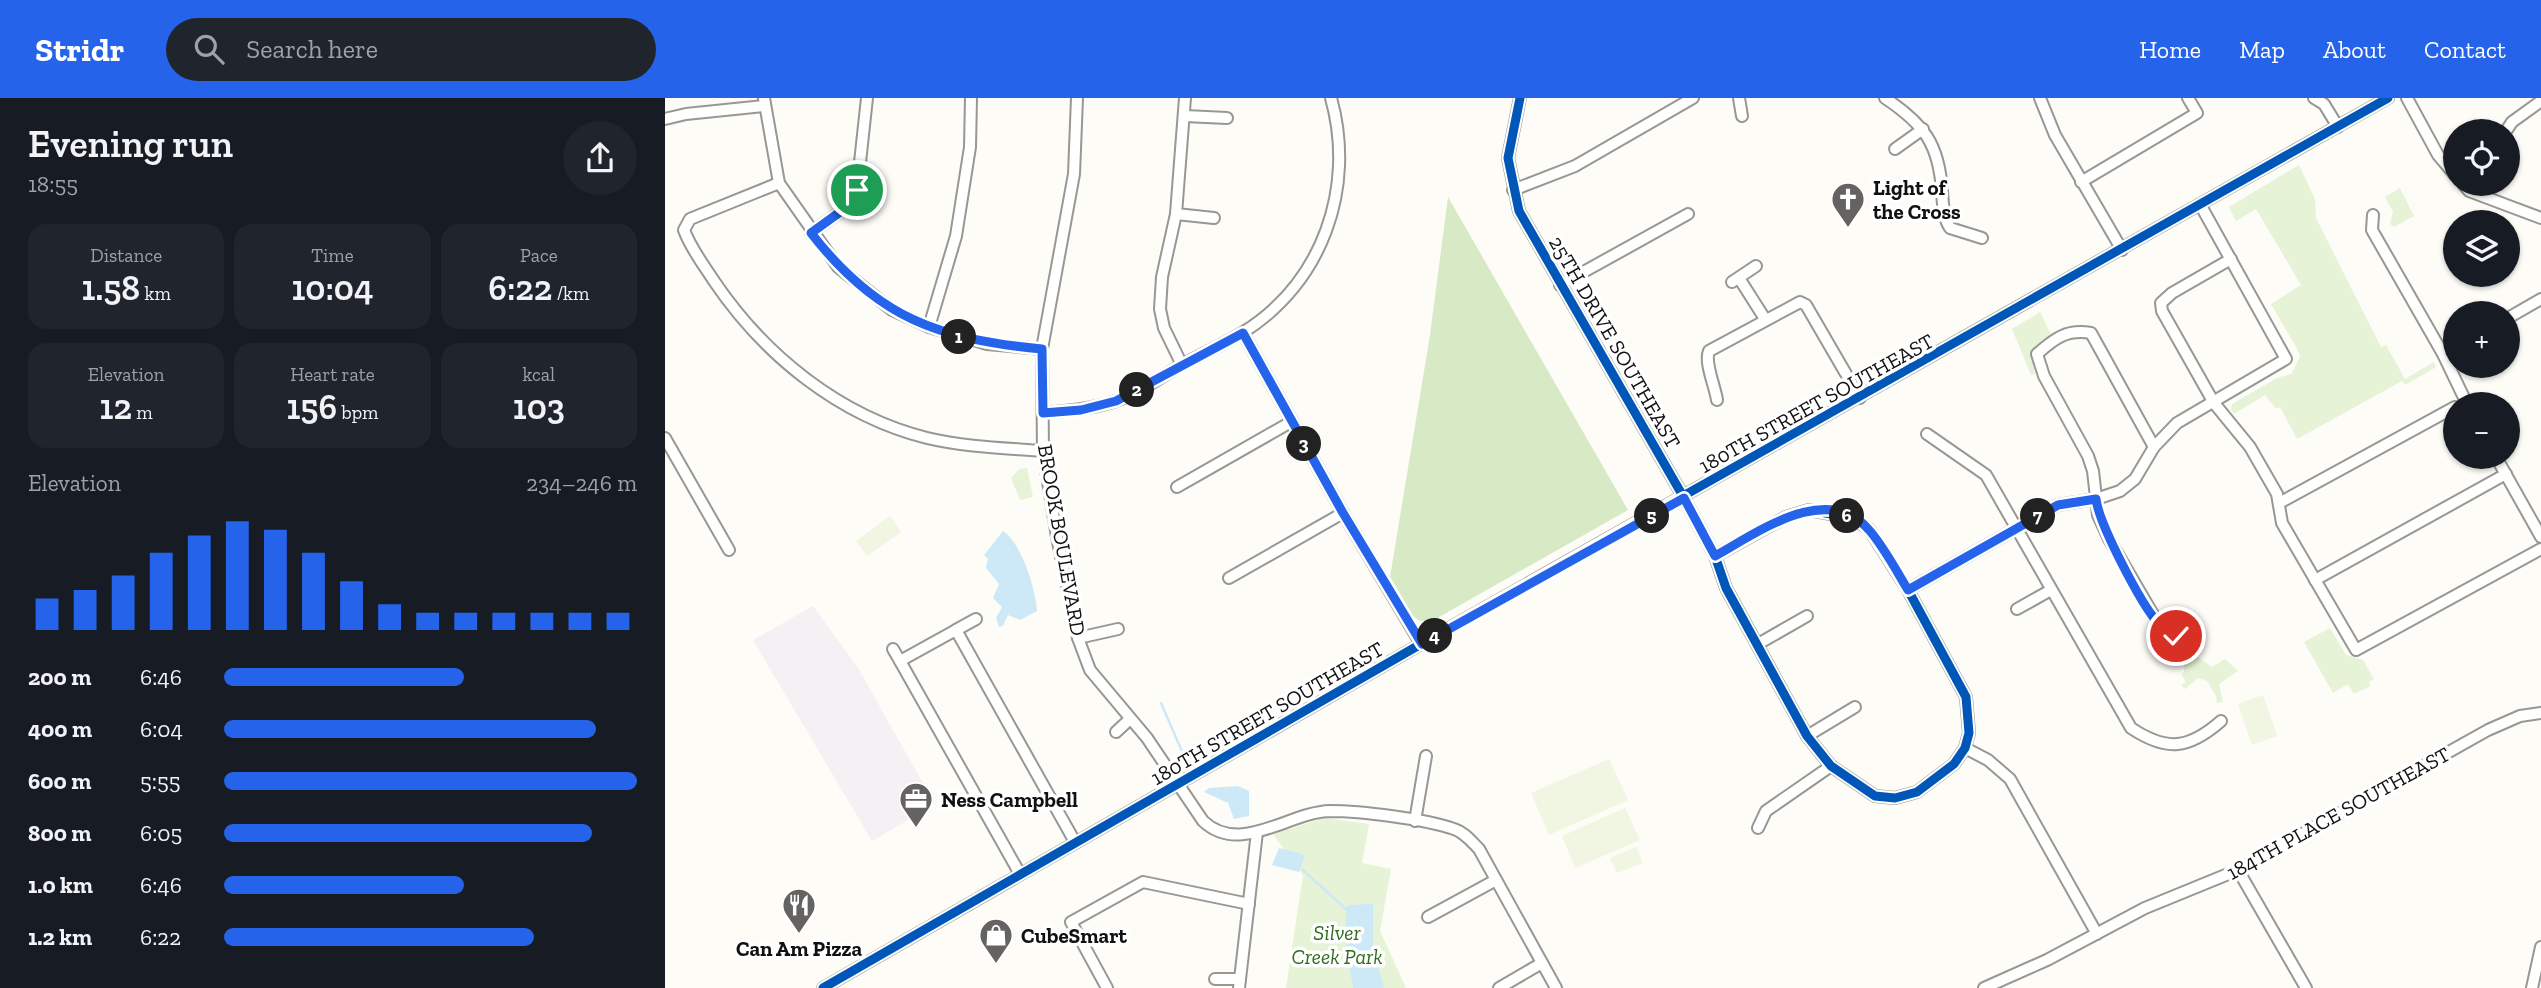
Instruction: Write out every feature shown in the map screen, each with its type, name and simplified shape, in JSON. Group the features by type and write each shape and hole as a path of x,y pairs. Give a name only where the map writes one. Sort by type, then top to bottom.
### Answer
{"street":[{"path":"811,233 847,207 857,190 867,98"},
{"path":"929,327 957,236 970,147 971,98"},
{"name":"BROOK BOULEVARD","path":"1077,98 1074,174 1042,349 1043,451 1078,638 1090,670 1179,784 1203,821 1214,831 1227,834 1257,832"},
{"path":"1182,365 1164,328 1160,309 1162,277 1176,214 1185,98"},
{"path":"1043,413 1081,410 1116,401 1243,333 1264,317 1304,275 1331,225 1339,189 1340,130 1331,98"},
{"name":"25TH DRIVE SOUTHEAST","path":"1520,98 1509,158 1519,211 1684,498 1715,556 1726,588 1807,736 1831,766 1875,796 1895,798 1917,792 1939,778 1965,748"},
{"path":"1513,190 1575,166 1693,98"},
{"path":"1739,98 1742,116"},
{"path":"1885,98 1923,129 1937,153 1946,222 1950,228 1982,238"},
{"path":"2040,98 2055,135 2122,250"},
{"path":"2081,181 2197,113 2187,98"},
{"path":"2314,98 2324,104 2338,127"},
{"name":"180TH STREET SOUTHEAST","path":"823,988 1422,644 2388,98"},
{"path":"2407,98 2443,161"},
{"path":"665,119 764,102 779,183 811,233 838,267 893,310 929,327 987,344 1042,349"},
{"path":"2516,119 2541,102"},
{"path":"1185,116 1227,118"},
{"path":"1895,149 1923,129"},
{"path":"779,183 690,219 684,230 690,245 730,305 761,340 800,374 841,403 891,427 967,446 1043,451"},
{"path":"2492,196 2541,218"},
{"path":"1908,590 2058,505 2096,499 2120,491 2135,479 2154,447 2177,423 2286,359 2201,206"},
{"path":"1176,214 1214,218"},
{"path":"1560,285 1688,214"},
{"path":"2373,215 2372,230 2443,354"},
{"path":"2231,259 2172,293 2161,303 2162,311 2214,403 2250,447 2281,502 2282,523 2357,650 2541,549"},
{"path":"1756,266 1736,280 1765,319"},
{"path":"2520,310 2541,299"},
{"path":"1717,400 1714,378 1707,365 1709,351 1794,303 1805,306 1860,398"},
{"path":"2154,447 2091,333 2073,330 2053,339 2037,354 2044,376 2088,456 2103,527 2158,623 2176,636"},
{"path":"1243,333 1343,513 1422,644"},
{"path":"2281,502 2443,414"},
{"path":"1177,487 1291,422"},
{"path":"1927,434 1986,475 2131,728 2154,741 2179,745 2201,738 2221,721"},
{"path":"665,438 729,550"},
{"path":"2503,469 2541,537"},
{"path":"2315,580 2506,474"},
{"path":"1715,556 1786,517 1809,510 1838,513 1853,518 1869,529 1908,590 1966,697 1969,733 1965,748 1989,760 2010,779 2097,934"},
{"path":"1229,578 1343,513"},
{"path":"2017,610 2052,590"},
{"path":"1758,645 1807,616"},
{"path":"900,661 976,619"},
{"path":"1078,638 1118,629"},
{"path":"956,630 1075,842"},
{"path":"893,649 1020,874"},
{"path":"1807,736 1855,707"},
{"name":"184TH PLACE SOUTHEAST","path":"1984,988 2145,908 2238,870 2488,730 2520,716 2541,713"},
{"path":"1115,733 1130,719"},
{"path":"1415,821 1426,756"},
{"path":"1758,828 1766,811 1831,766"},
{"path":"1215,978 1239,983 1257,832 1329,811 1415,821 1455,829 1468,838 1479,849 1556,988"},
{"path":"2238,870 2307,988"},
{"path":"1428,917 1496,880"},
{"path":"1107,988 1071,922 1143,882 1249,904"},
{"path":"2532,988 2541,947"},
{"path":"1499,988 1542,963"}],"shaded area":[{"path":"813,606 858,668 932,799 910,812 913,817 872,841 753,640"}],"green space":[{"path":"2299,165 2315,199 2316,218 2381,347 2386,345 2405,379 2434,362 2436,367 2405,385 2402,381 2297,439 2280,407 2276,409 2265,395 2234,414 2231,410 2232,404 2277,378 2291,374 2300,357 2271,304 2301,285 2256,209 2236,221 2229,207"},
{"path":"2400,188 2414,216 2394,227 2390,224 2393,212 2385,197"},
{"path":"1448,197 1628,510 1434,620 1420,621 1414,617 1390,577 1430,335"},
{"path":"2040,312 2052,337 2035,352 2035,374 2031,375 2012,329"},
{"path":"1027,468 1033,497 1020,500 1011,478 1019,469"},
{"path":"890,516 901,532 867,556 856,541"},
{"path":"2330,628 2346,655 2363,660 2374,679 2369,682 2370,686 2354,694 2348,684 2333,693 2304,642"},
{"path":"2189,651 2212,667 2225,659 2238,671 2219,684 2223,702 2217,703 2207,681 2198,678 2185,689 2181,685 2186,682 2181,674 2184,672 2184,653"},
{"path":"2263,695 2277,736 2252,745 2238,704"},
{"path":"1609,759 1628,800 1549,835 1531,793"},
{"path":"1625,808 1640,840 1575,868 1562,836"},
{"name":"Silver Creek Park","path":"1325,818 1369,824 1362,863 1391,869 1380,931 1406,988 1286,988 1303,875 1273,834"},
{"path":"1636,847 1643,863 1617,873 1610,858"}],"water":[{"path":"1003,531 1016,545 1026,567 1037,611 1020,620 1008,615 1003,626 999,627 996,618 1002,607 993,598 999,584 986,568 988,559 984,555"},
{"path":"1238,786 1249,791 1249,816 1234,819 1228,803 1204,792 1209,788"},
{"path":"1279,848 1305,855 1299,872 1272,865"},
{"path":"1373,904 1373,950 1384,988 1353,988 1345,937 1347,905"}],"waterway":[{"path":"1161,703 1184,756"},
{"path":"1303,870 1347,910"}],"cycle path":[{"path":"1520,98 1508,158 1519,211 1684,498 1715,556 1726,588 1807,736 1831,766 1875,796 1895,798 1917,792 1954,764 1965,748 1969,733 1966,697 1908,590 1869,529 1853,518 1809,510 1786,517 1715,556"},
{"path":"823,988 1421,644 2388,98"}],"place":[{"name":"Light of the Cross","path":"1848,229"},
{"name":"Ness Campbell","path":"916,829"},
{"name":"Can Am Pizza","path":"799,935"},
{"name":"CubeSmart","path":"996,965"}],"route":[{"path":"857,190 847,207 811,233 838,267 893,310 929,327 987,344 1042,349 1043,413 1081,410 1116,401 1243,333 1343,513 1422,644 1684,498 1715,556 1786,517 1809,510 1834,512 1853,518 1869,529 1908,590 2058,505 2096,499 2098,514 2109,539 2158,623 2176,636"}]}
